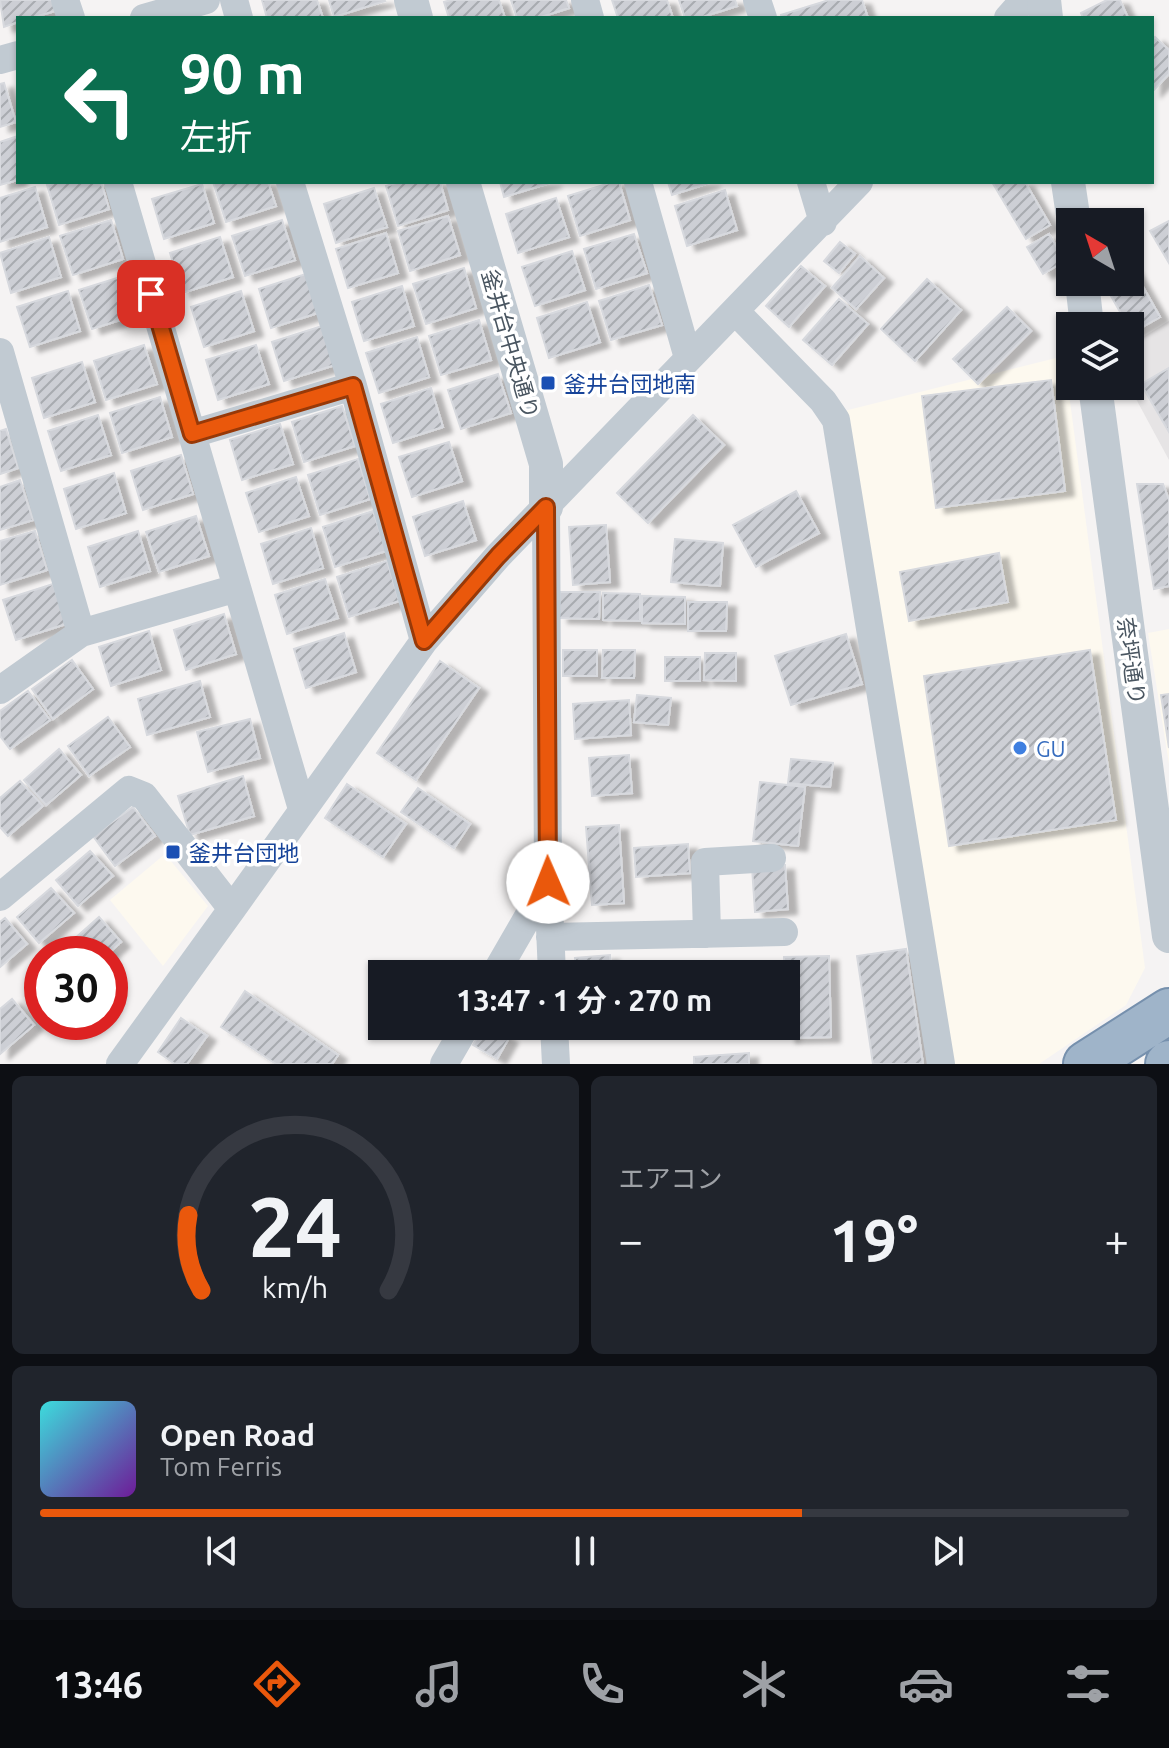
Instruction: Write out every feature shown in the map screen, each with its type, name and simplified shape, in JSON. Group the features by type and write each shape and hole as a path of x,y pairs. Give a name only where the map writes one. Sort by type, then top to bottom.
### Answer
{"highway":[{"path":"1086,1064 1169,1011"}],"street":[{"path":"151,16 206,0"},
{"path":"1010,16 1024,0"},
{"path":"119,184 302,809"},
{"path":"291,184 353,386 424,641"},
{"name":"釜井台中央通り","path":"464,184 546,464 546,507"},
{"path":"639,184 688,358"},
{"path":"812,184 823,222"},
{"path":"120,1064 424,641 498,556 857,184"},
{"path":"1068,184 1072,208"},
{"path":"736,312 823,401 836,420 941,1064"},
{"path":"0,352 81,633"},
{"path":"192,434 353,386"},
{"name":"奈坪通り","path":"1097,400 1169,936"},
{"path":"546,507 551,960"},
{"path":"0,690 81,633 237,588"},
{"path":"0,897 129,790 144,796 232,909"},
{"path":"707,934 705,862 772,858"},
{"path":"503,960 548,882"},
{"path":"550,937 784,932"},
{"path":"444,1064 458,1040"},
{"path":"555,1040 556,1064"}],"shaded area":[{"path":"1169,321 1169,460 1137,400 1144,400 1144,336"},
{"path":"1056,358 1056,400 1070,400 1145,968 1126,1005 1039,1064 954,1064 844,411"},
{"path":"1169,629 1169,764 1148,633"},
{"path":"165,854 208,906 163,966 110,900"}],"building":[{"path":"0,0 52,0 55,11 38,16 16,16 16,23 4,27"},
{"path":"262,0 317,0 322,16 266,16"},
{"path":"329,0 385,1 337,16 334,16"},
{"path":"499,0 504,16 448,16 444,2"},
{"path":"511,0 566,0 569,8 544,16 516,16"},
{"path":"612,0 667,0 672,16 617,16"},
{"path":"679,0 735,0 737,6 705,16 684,16"},
{"path":"829,0 862,0 867,16 781,16"},
{"path":"1107,0 1120,0 1127,16 1082,16 1081,13"},
{"path":"1154,38 1169,50 1169,74 1154,90"},
{"path":"4,83 16,122 0,127 0,84"},
{"path":"16,137 16,181 0,185 0,142"},
{"path":"102,184 109,209 59,225 47,185"},
{"path":"202,184 214,223 164,239 152,199"},
{"path":"214,184 269,184 276,206 226,222"},
{"path":"441,184 448,210 398,226 386,186"},
{"path":"501,184 546,184 504,197"},
{"path":"607,184 620,184 630,220 580,236 568,196"},
{"path":"669,184 706,184 672,195"},
{"path":"993,184 1026,184 1050,225 1026,239"},
{"path":"35,187 47,227 0,242 0,198"},
{"path":"374,188 387,227 336,243 324,204"},
{"path":"725,190 737,230 687,246 675,206"},
{"path":"556,198 569,237 518,253 506,214"},
{"path":"448,216 460,255 410,271 398,231"},
{"path":"111,220 123,259 73,275 60,236"},
{"path":"282,220 295,260 245,276 232,236"},
{"path":"1169,221 1169,263 1150,231"},
{"path":"386,233 398,273 348,288 336,249"},
{"path":"634,234 647,273 596,289 584,249"},
{"path":"1049,234 1056,246 1056,266 1043,274 1027,247"},
{"path":"49,237 61,277 11,293 0,253"},
{"path":"220,237 233,277 182,293 170,253"},
{"path":"840,242 855,254 839,273 824,261"},
{"path":"572,251 585,290 535,306 522,267"},
{"path":"860,256 884,278 856,309 832,288"},
{"path":"801,266 825,286 789,327 766,306"},
{"path":"464,268 476,308 426,324 413,284"},
{"path":"309,273 321,312 271,328 259,289"},
{"path":"130,274 142,313 92,329 79,290"},
{"path":"927,279 961,310 915,361 881,329"},
{"path":"649,285 662,325 611,340 599,301"},
{"path":"402,286 414,326 364,341 352,302"},
{"path":"1144,289 1160,317 1144,326 1144,312 1120,312 1111,296 1144,296"},
{"path":"68,291 80,331 30,347 17,307"},
{"path":"241,291 254,331 204,347 191,307"},
{"path":"839,299 868,324 832,365 803,340"},
{"path":"587,302 600,342 549,358 537,318"},
{"path":"1007,307 1031,331 978,384 953,359"},
{"path":"479,320 491,360 441,375 429,336"},
{"path":"322,326 335,365 284,381 272,342"},
{"path":"417,337 429,377 379,393 366,353"},
{"path":"144,345 157,384 106,400 94,361"},
{"path":"256,345 269,384 218,400 206,360"},
{"path":"82,362 95,402 44,418 32,378"},
{"path":"1169,368 1169,432 1144,389 1144,382"},
{"path":"498,374 511,413 461,429 448,390"},
{"path":"1051,380 1065,491 936,508 922,396"},
{"path":"431,388 443,427 393,443 381,404"},
{"path":"160,397 172,437 122,453 110,413"},
{"path":"342,406 355,446 304,462 292,422"},
{"path":"98,415 111,455 61,471 48,431"},
{"path":"693,415 724,445 648,523 617,493"},
{"path":"280,424 293,464 242,480 230,440"},
{"path":"6,429 18,468 0,474 0,431"},
{"path":"449,442 462,481 412,497 399,457"},
{"path":"181,455 193,494 143,510 131,471"},
{"path":"358,459 370,499 320,515 308,475"},
{"path":"114,473 126,513 76,529 64,489"},
{"path":"296,477 309,516 259,532 246,493"},
{"path":"20,480 33,520 0,530 0,487"},
{"path":"1137,484 1163,484 1169,500 1169,586 1154,589"},
{"path":"796,491 819,533 756,567 733,525"},
{"path":"463,501 476,540 425,556 413,517"},
{"path":"373,511 386,551 335,567 323,527"},
{"path":"196,516 209,556 159,572 146,532"},
{"path":"606,525 610,582 573,585 569,527"},
{"path":"311,528 323,568 273,584 261,544"},
{"path":"35,531 47,570 0,585 0,541"},
{"path":"138,531 150,571 100,587 88,547"},
{"path":"675,539 723,543 720,586 671,582"},
{"path":"999,553 1008,602 909,621 900,572"},
{"path":"387,561 399,601 349,617 337,577"},
{"path":"325,579 338,618 287,634 275,595"},
{"path":"53,584 66,624 16,640 3,600"},
{"path":"560,592 600,592 599,619 559,618"},
{"path":"603,593 640,594 640,621 603,620"},
{"path":"642,596 685,597 685,624 642,623"},
{"path":"688,602 727,602 726,631 688,631"},
{"path":"224,614 236,654 186,670 174,630"},
{"path":"149,631 161,670 111,686 99,647"},
{"path":"344,633 356,672 306,688 294,649"},
{"path":"846,634 862,684 791,705 775,656"},
{"path":"563,650 597,650 597,676 563,676"},
{"path":"603,650 635,650 634,678 602,678"},
{"name":"GU","path":"1090,650 1116,820 949,846 924,676"},
{"path":"705,653 736,653 736,681 704,680"},
{"path":"665,657 700,657 700,681 665,681"},
{"path":"72,660 93,689 53,719 32,689"},
{"path":"440,661 479,688 416,780 377,753"},
{"path":"200,681 210,717 147,735 138,699"},
{"path":"28,691 50,720 10,749 0,736 0,711"},
{"path":"1169,694 1169,748 1161,695"},
{"path":"637,695 671,698 668,725 634,722"},
{"path":"629,700 631,735 575,739 573,704"},
{"path":"108,717 130,747 89,776 68,746"},
{"path":"250,719 260,758 208,772 197,732"},
{"path":"59,749 81,775 46,805 24,780"},
{"path":"629,755 632,793 592,796 589,758"},
{"path":"791,759 833,763 830,787 788,783"},
{"path":"243,776 254,816 190,835 178,796"},
{"path":"20,781 43,806 8,836 0,827 0,798"},
{"path":"760,782 805,787 798,846 753,841"},
{"path":"347,784 406,824 383,857 325,818"},
{"path":"418,788 470,824 454,848 401,812"},
{"path":"133,807 155,836 115,866 93,836"},
{"path":"619,825 624,903 592,905 586,827"},
{"path":"688,844 690,873 636,877 634,848"},
{"path":"90,851 113,876 78,906 56,880"},
{"path":"785,865 788,909 755,912 752,867"},
{"path":"51,888 74,913 47,936 33,936 17,917"},
{"path":"99,917 116,936 77,936"},
{"path":"5,918 24,940 24,947 0,967 0,922"},
{"path":"906,949 923,1064 873,1064 857,956"},
{"path":"610,955 610,960 575,960"},
{"path":"829,956 831,1037 800,1038 800,960 784,960 784,957"},
{"path":"245,991 338,1055 332,1064 276,1064 221,1027"},
{"path":"12,999 24,1013 24,1034 0,1054 0,1009"},
{"path":"181,1018 207,1036 187,1064 175,1064 158,1052"},
{"path":"476,1040 508,1040 497,1059 473,1045"},
{"path":"749,1053 749,1064 694,1064 694,1057"}],"place":[{"name":"釜井台団地南","path":"548,383"},
{"name":"GU","path":"1020,748"},
{"name":"釜井台団地","path":"173,852"}],"route":[{"path":"151,294 192,434 353,386 424,641 498,556 546,507 548,882"}]}
